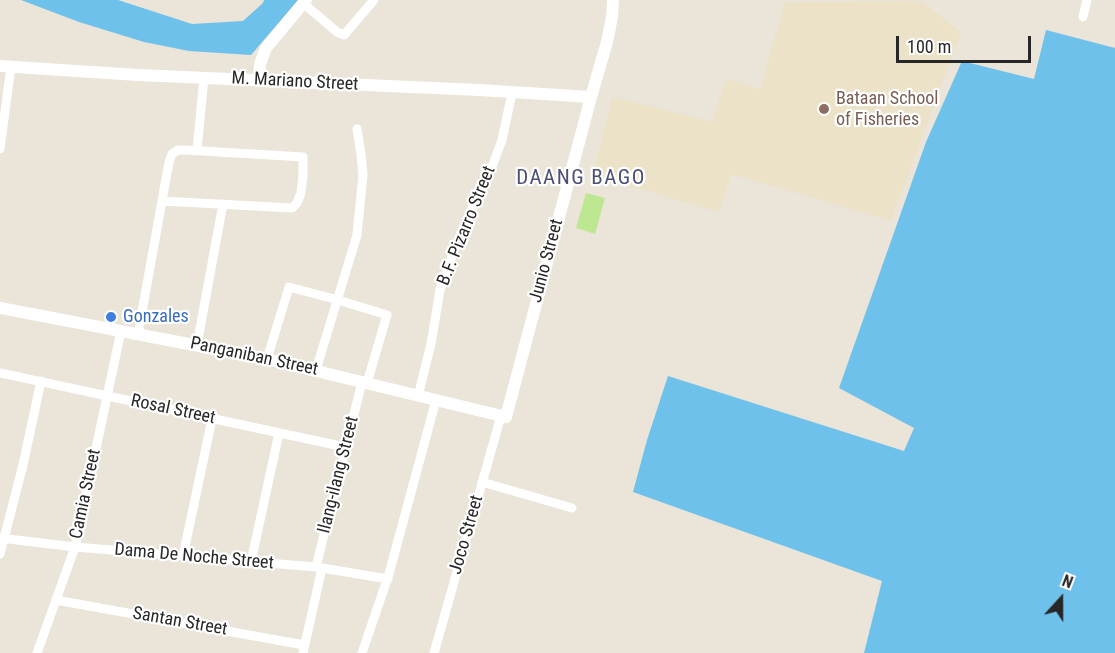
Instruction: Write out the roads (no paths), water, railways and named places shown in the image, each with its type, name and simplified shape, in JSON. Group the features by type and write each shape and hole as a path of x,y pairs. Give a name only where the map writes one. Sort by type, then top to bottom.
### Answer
{"street":[{"path":"259,80 261,59 266,48 305,2 342,36 374,0"},
{"name":"Junio Street","path":"589,97 605,22 606,0"},
{"name":"Junio Street","path":"504,417 516,350 589,97 608,42 613,0"},
{"path":"1083,17 1087,0"},
{"path":"0,149 5,66"},
{"name":"M. Mariano Street","path":"5,66 589,97"},
{"path":"197,150 204,78"},
{"name":"B.F. Pizarro Street","path":"418,396 440,290 457,243 499,148 507,123 512,93"},
{"path":"316,370 357,235 363,176 357,129"},
{"path":"138,334 162,201 172,154 182,149 303,157 302,188 294,207 162,201"},
{"path":"198,345 223,204"},
{"path":"267,359 289,287 338,300"},
{"name":"Ilang-ilang Street","path":"304,649 345,447 387,315 338,300"},
{"name":"Panganiban Street","path":"0,308 267,359 504,417"},
{"name":"Camia Street","path":"37,653 75,548 121,331"},
{"name":"Rosal Street","path":"0,372 345,447"},
{"path":"0,554 2,538 23,465 41,381"},
{"path":"362,653 388,579 436,400"},
{"name":"Joco Street","path":"434,653 482,482 504,417"},
{"path":"183,556 212,418"},
{"path":"251,562 279,433"},
{"path":"482,482 572,508"},
{"name":"Dama De Noche Street","path":"2,538 75,548 319,568 388,579"},
{"name":"Santan Street","path":"56,600 304,649"}],"water":[{"path":"21,0 118,0 192,24 243,21 264,0 298,0 251,55 189,51 144,42 79,22"},
{"path":"1046,30 1115,48 1115,653 864,653 882,581 633,492 647,440 668,376 904,451 914,428 839,388 926,142 962,61 1034,79"}],"place":[{"name":"Bataan School of Fisheries","path":"824,109"},
{"name":"Gonzales","path":"111,317"}],"district":[{"name":"DAANG BAGO","path":"581,179"}]}
